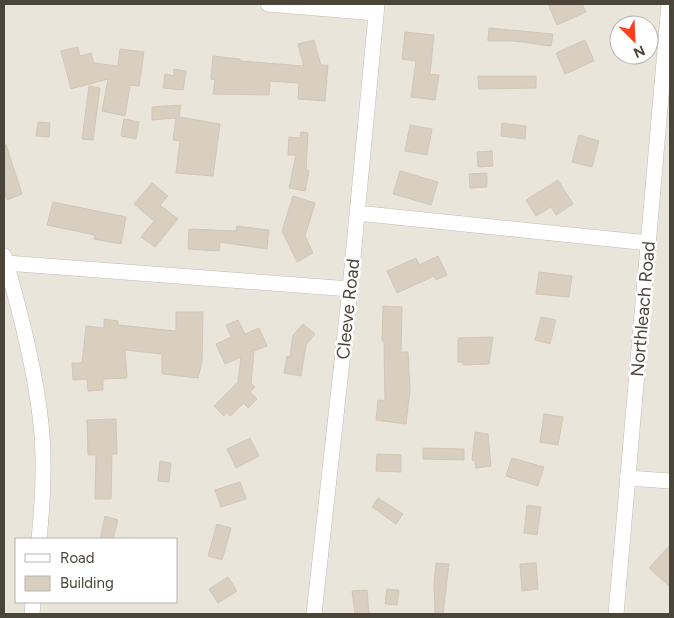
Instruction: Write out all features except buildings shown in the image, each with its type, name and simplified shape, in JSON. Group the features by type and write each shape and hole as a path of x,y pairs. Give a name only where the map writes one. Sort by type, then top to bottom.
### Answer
{"street":[{"path":"268,4 376,9"},
{"name":"Northleach Road","path":"616,614 669,4"},
{"name":"Cleeve Road","path":"314,614 350,288 376,9"},
{"path":"357,213 649,243"},
{"path":"39,538 44,494 41,425 34,376 5,259 350,288"},
{"path":"628,478 670,481"}],"shaded area":[{"path":"4,4 670,4 670,614 4,614"}]}
